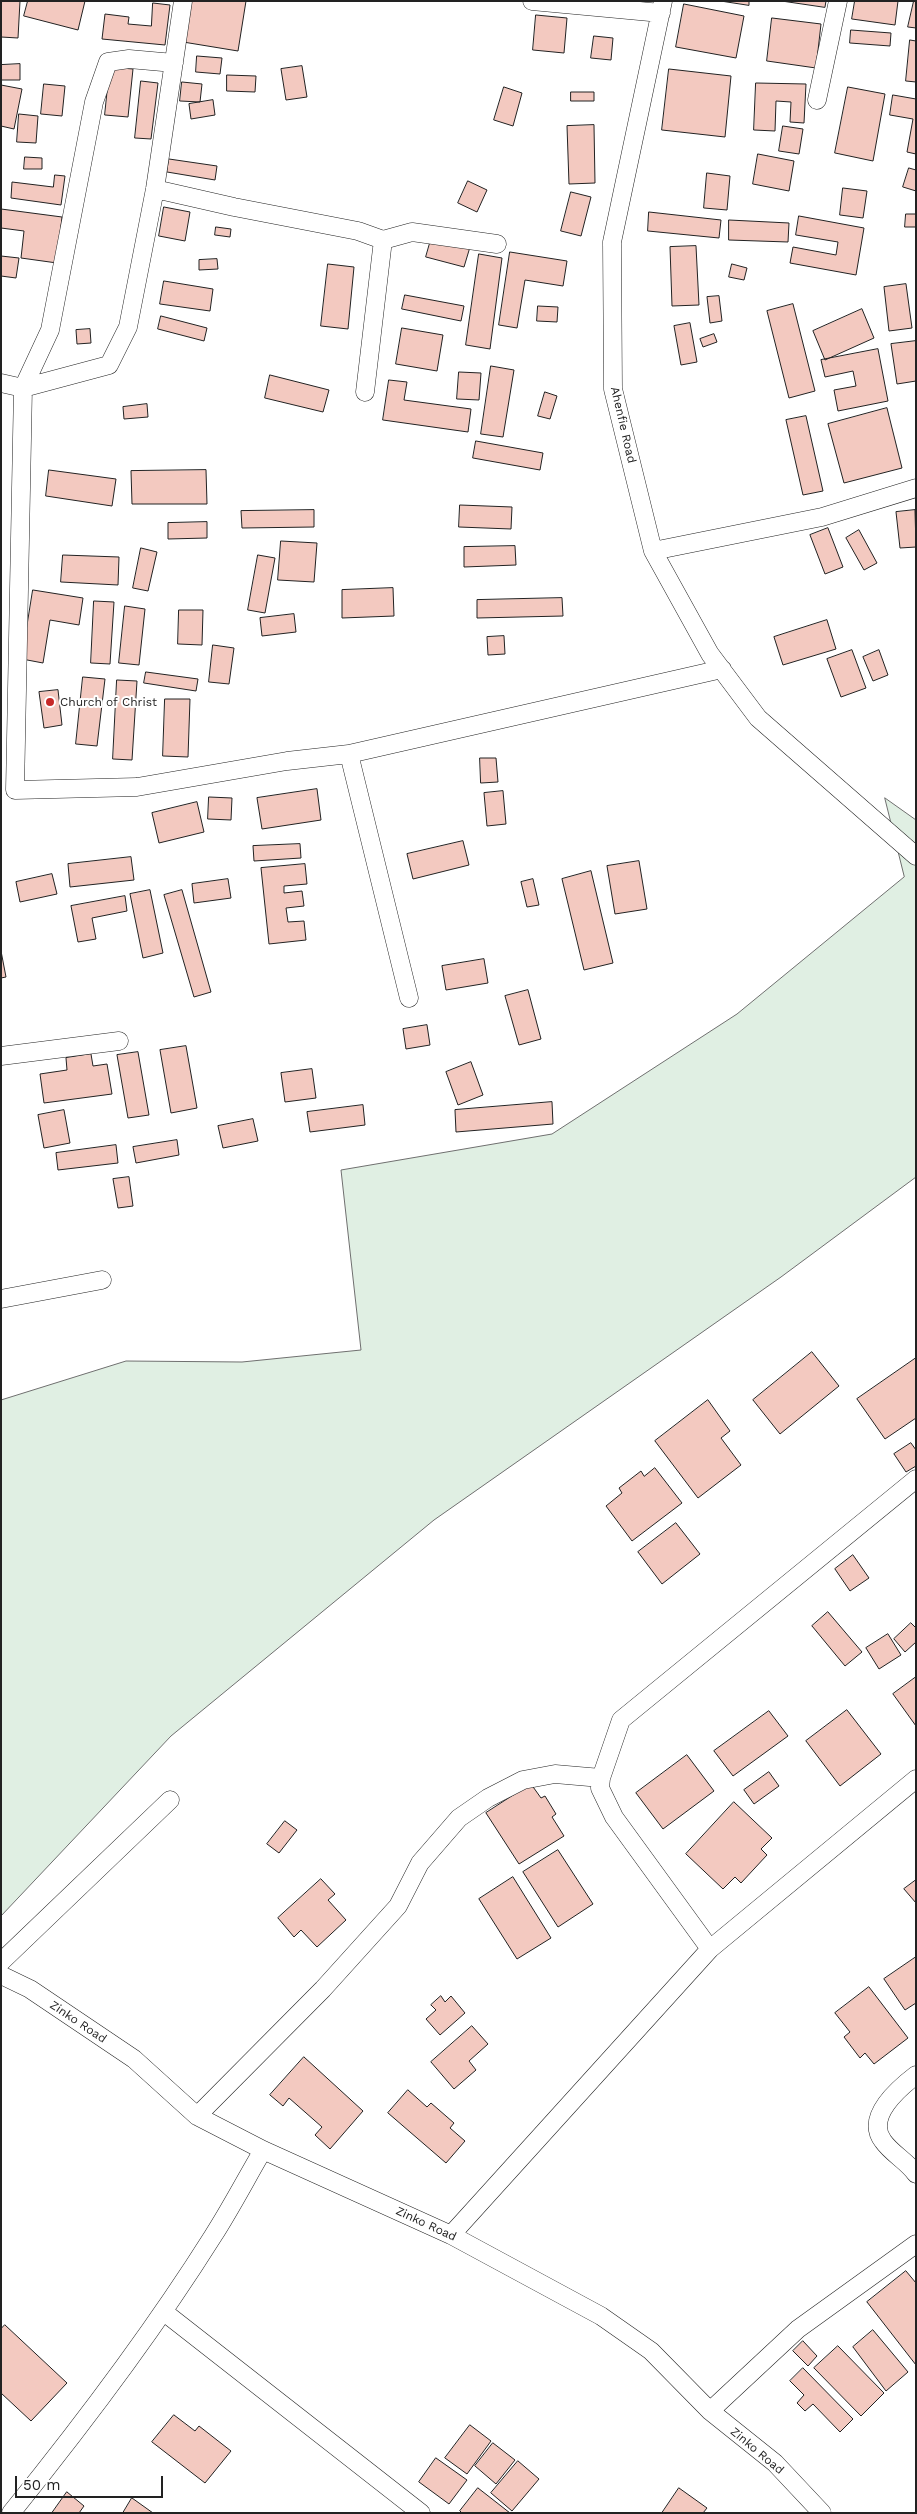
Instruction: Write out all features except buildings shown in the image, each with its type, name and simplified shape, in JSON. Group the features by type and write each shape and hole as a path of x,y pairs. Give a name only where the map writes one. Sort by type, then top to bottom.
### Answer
{"street":[{"path":"1,383 24,388 110,365 128,327 155,189 183,1"},
{"path":"532,1 662,7"},
{"path":"816,100 838,1"},
{"name":"Ahenfie Road","path":"662,7 612,242 613,388 653,551 710,654 758,718 916,856"},
{"path":"174,63 128,59 108,62 94,102 50,330 24,388 8,790 137,787 287,761 349,754 722,669"},
{"path":"155,189 234,207 358,231 383,240 412,232 497,244"},
{"path":"365,392 383,240"},
{"path":"653,551 822,517 916,488"},
{"path":"349,754 409,998"},
{"path":"1,1056 119,1041"},
{"path":"1,1299 102,1280"},
{"path":"710,1949 614,1817 600,1788 601,1778 621,1720 916,1478"},
{"path":"197,2116 323,1989 398,1906 420,1863 459,1818 488,1798 523,1780 555,1774 601,1778"},
{"path":"451,2235 710,1949 916,1779"},
{"path":"1,1962 170,1800"},
{"name":"Zinko Road","path":"1,1975 30,1990 134,2059 197,2116 263,2150 451,2235 601,2316 651,2351 710,2412 775,2463 822,2513"},
{"path":"916,2075 891,2097 880,2113 878,2129 882,2140 916,2174"},
{"path":"10,2508 105,2394 164,2312 214,2234 263,2150"},
{"path":"710,2412 798,2329 916,2244"},
{"path":"164,2312 420,2513"}],"green space":[{"path":"885,798 916,820 916,1177 781,1277 434,1520 171,1736 1,1916 1,1400 126,1361 242,1362 361,1350 341,1170 552,1134 737,1014 904,877"}],"place":[{"name":"Church of Christ","path":"50,702"}]}
